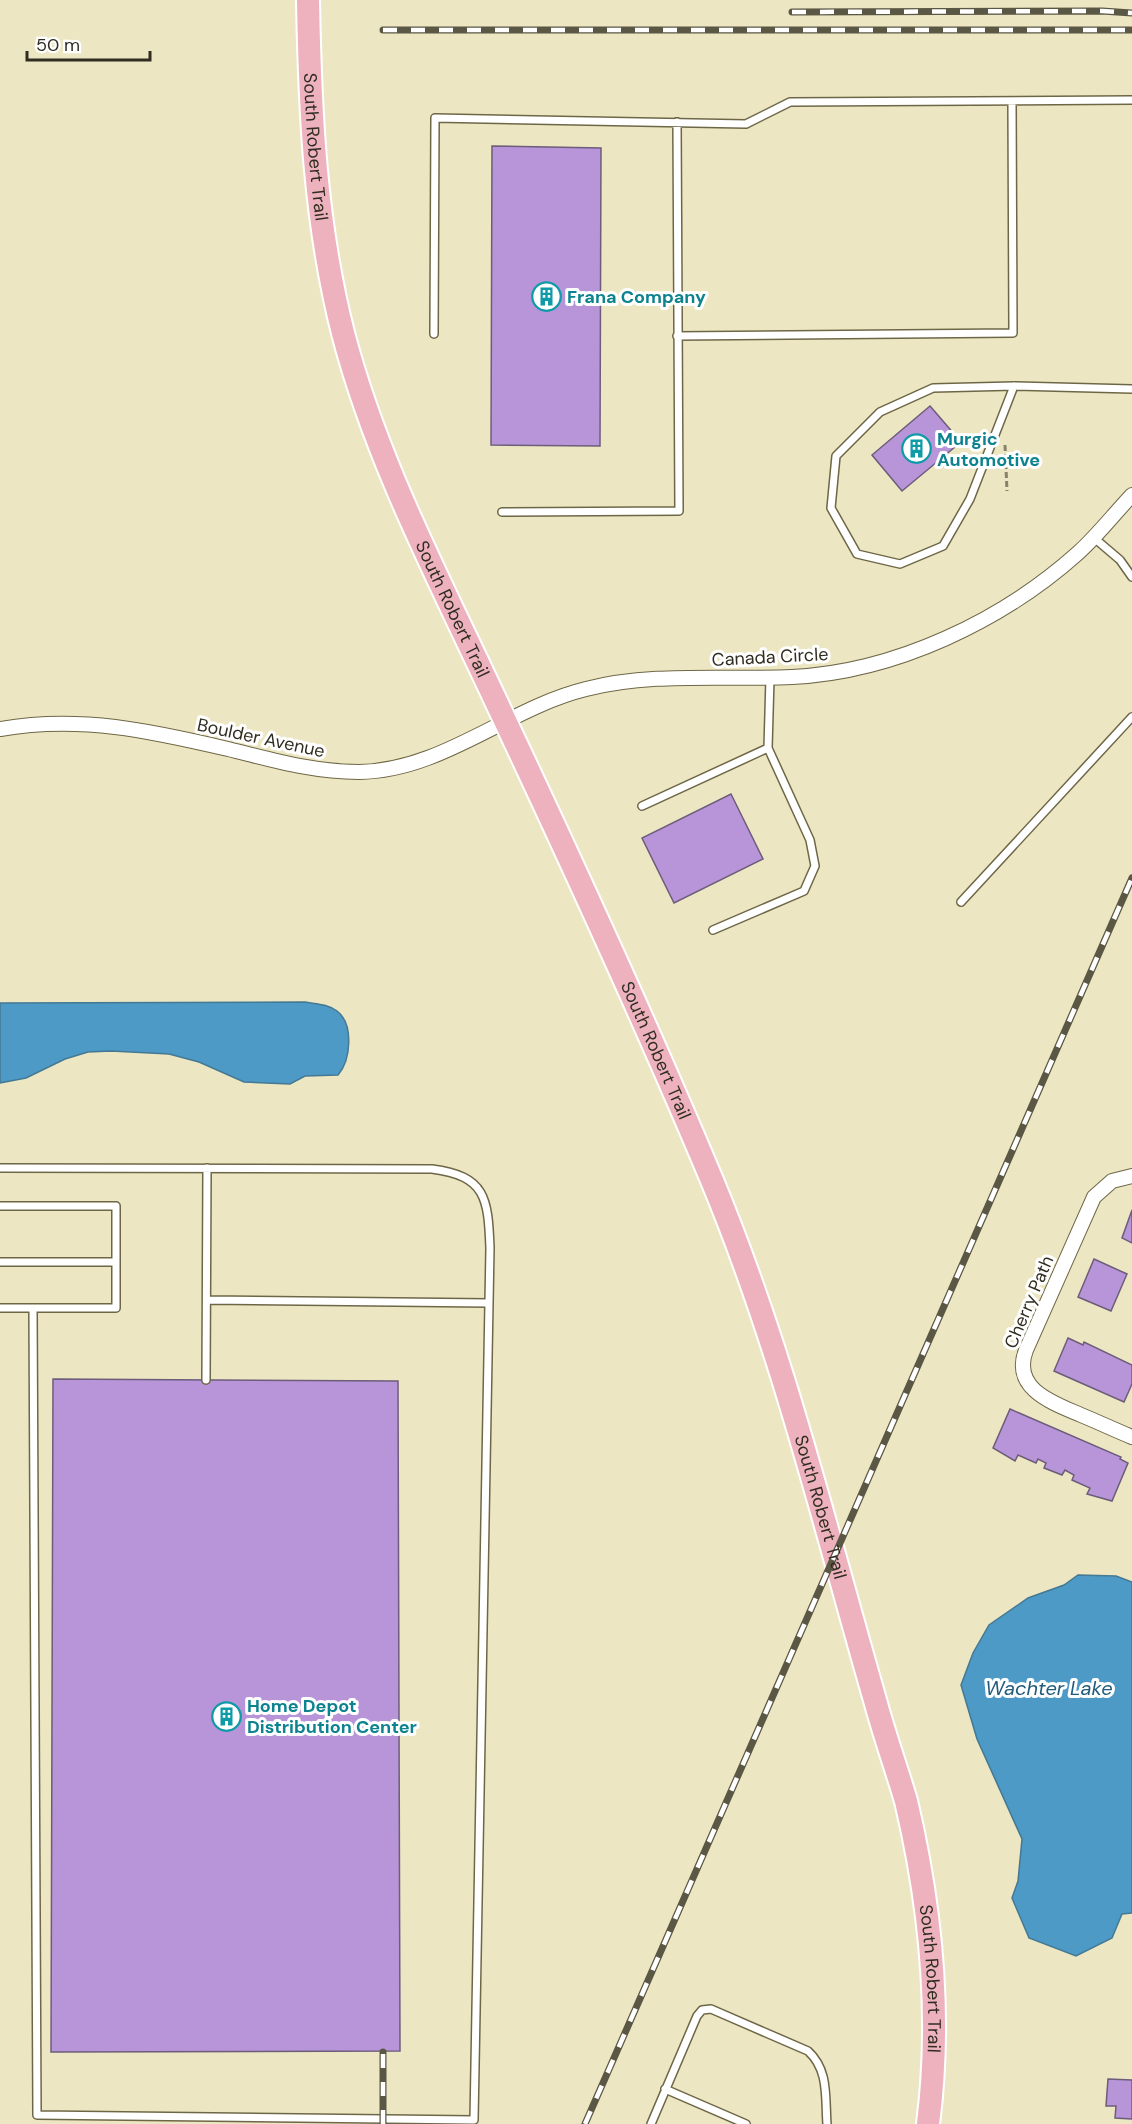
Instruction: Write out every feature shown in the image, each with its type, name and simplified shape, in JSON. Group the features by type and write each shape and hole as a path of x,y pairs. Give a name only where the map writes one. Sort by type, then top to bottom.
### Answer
{"main road":[{"name":"South Robert Trail","path":"308,0 310,111 317,194 344,338 365,402 408,511 653,1043 752,1282 792,1403 919,1855 934,2000 935,2046 928,2124"}],"street":[{"name":"Canada Circle","path":"505,720 560,697 606,684 658,680 770,678 828,673 856,667 927,645 979,620 1036,586 1079,552 1132,495"},
{"name":"Boulder Avenue","path":"0,729 45,724 101,723 146,730 298,767 362,772 411,764 437,754 505,720"},
{"name":"Cherry Path","path":"1129,1176 1108,1184 1089,1206 1026,1350 1023,1363 1025,1378 1039,1395 1132,1437"}],"lane":[{"path":"434,334 435,118 746,124 790,102 1132,100"},
{"path":"677,336 1013,333 1012,102"},
{"path":"502,512 679,511 677,122"},
{"path":"1014,386 970,499 943,546 900,564 857,554 831,508 836,456 880,412 933,388 1014,386 1132,389"},
{"path":"1093,537 1120,560 1132,577"},
{"path":"713,930 804,891 815,866 810,840 768,748 770,678"},
{"path":"961,902 1132,717"},
{"path":"642,806 768,748"},
{"path":"0,1168 432,1169 456,1172 468,1178 484,1202 489,1221 489,1303 474,2120 37,2115 33,1308"},
{"path":"206,1380 207,1168"},
{"path":"0,1206 116,1206 116,1308 0,1308"},
{"path":"0,1262 116,1262"},
{"path":"207,1300 489,1303"},
{"path":"651,2124 697,2016 702,2010 711,2009 808,2050 818,2059 824,2076 827,2124"},
{"path":"665,2089 746,2124"}],"path":[{"path":"1003,412 1006,491"}],"water":[{"path":"305,1002 337,1011 346,1024 348,1052 338,1075 305,1076 290,1084 244,1082 199,1062 169,1054 111,1051 88,1052 65,1059 26,1078 0,1083 0,1003"},
{"name":"Wachter Lake","path":"1078,1575 1116,1576 1132,1582 1132,1913 1122,1914 1112,1938 1076,1956 1029,1938 1012,1898 1018,1881 1022,1839 977,1739 961,1685 973,1653 989,1625 1028,1598 1064,1585"}],"building":[{"name":"Frana Company","path":"492,146 601,148 600,446 491,445"},
{"name":"Murgic Automotive","path":"930,406 961,442 902,491 872,455"},
{"path":"731,794 763,859 674,903 642,838"},
{"path":"1132,1210 1132,1243 1122,1238"},
{"path":"1094,1259 1127,1274 1111,1311 1078,1297"},
{"path":"1068,1338 1083,1345 1084,1342 1132,1365 1132,1384 1124,1402 1054,1371"},
{"name":"Home Depot Distribution Center","path":"53,1379 398,1381 400,2051 51,2052"},
{"path":"1010,1409 1121,1457 1120,1459 1128,1463 1112,1501 1087,1494 1090,1488 1072,1480 1074,1475 1065,1470 1062,1475 1044,1468 1046,1463 1038,1459 1036,1463 1018,1455 1015,1461 993,1448"},
{"path":"1108,2079 1132,2080 1132,2119 1115,2118 1116,2106 1106,2106"}],"railway":[{"path":"792,12 1102,11 1132,13"},
{"path":"383,30 1132,30"},
{"path":"585,2124 1132,878"},
{"path":"383,2052 383,2124"}],"place":[{"name":"Frana Company","path":"546,297"},
{"name":"Murgic Automotive","path":"916,449"},
{"name":"Home Depot Distribution Center","path":"226,1716"}]}
